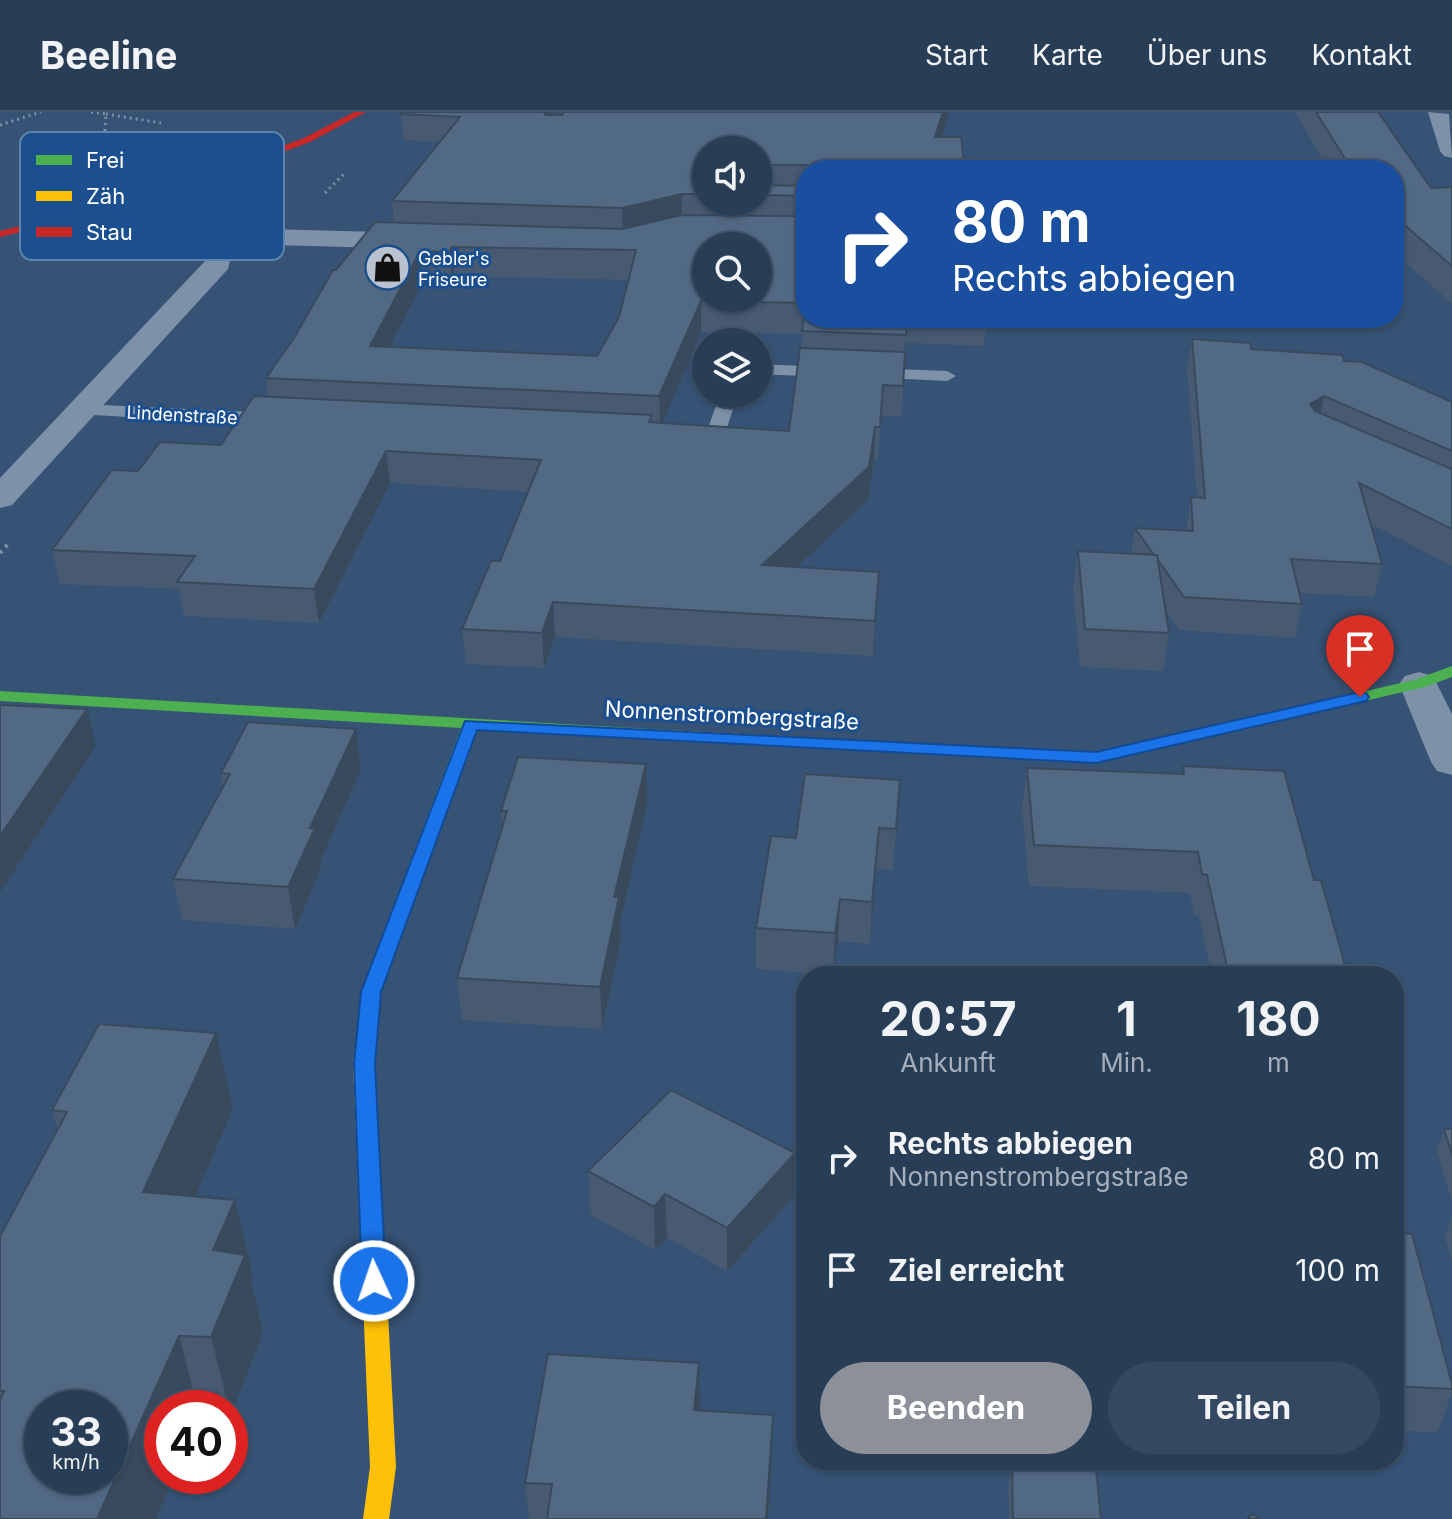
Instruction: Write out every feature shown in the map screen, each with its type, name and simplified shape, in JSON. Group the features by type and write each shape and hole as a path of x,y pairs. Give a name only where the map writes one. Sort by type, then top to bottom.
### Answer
{"street":[{"path":"284,149 361,112"},
{"path":"1438,114 1452,151"},
{"path":"0,234 20,229"},
{"path":"284,238 449,242"},
{"name":"Lindenstraße","path":"0,498 218,260"},
{"path":"1436,677 1452,762"},
{"name":"Nonnenstrombergstraße","path":"0,696 1096,758 1436,677"},
{"path":"376,1519 383,1467 364,1064 371,992 471,725"}],"lane":[{"path":"772,370 947,376"},
{"path":"681,438 713,440 724,408"},
{"name":"Lindenstraße","path":"82,410 299,420"}],"path":[{"path":"0,125 41,112"},
{"path":"91,112 161,123"}],"building":[{"path":"943,112 935,137 961,137 964,160 796,160 796,165 772,165 772,136 692,136 692,194 622,208 392,201 460,117 401,114"},
{"path":"1316,112 1378,112 1431,188 1452,187 1452,266 1404,225 1404,160 1346,160"},
{"path":"772,185 796,186 796,196 772,195"},
{"path":"682,215 796,216 796,303 772,302 772,232 692,232 692,312 696,312 659,396 266,378 294,338 333,270 375,222 622,229","holes":["452,247 636,250 619,317 597,356 370,346 420,251 449,252"]},
{"path":"802,328 906,328 906,335 802,331"},
{"path":"1192,339 1250,343 1251,349 1342,355 1344,361 1362,362 1452,402 1452,451 1324,396 1310,404 1315,411 1452,469 1452,529 1359,483 1382,564 1291,559 1302,604 1184,597 1135,528 1193,531 1191,497 1205,498"},
{"path":"800,348 905,352 903,386 883,385 880,427 875,427 869,467 762,565 879,572 875,621 553,602 542,633 462,629 491,561 500,561 541,460 386,451 314,589 177,582 195,556 52,550 112,470 138,471 160,442 221,445 254,396 652,415 649,422 789,431"},
{"path":"1078,551 1157,555 1169,633 1085,629"},
{"path":"0,705 87,709 0,836"},
{"path":"248,722 356,729 310,828 315,828 288,887 173,879 230,774 221,773"},
{"path":"518,757 646,764 614,897 619,897 600,987 457,978 507,811 501,811"},
{"path":"1183,766 1284,771 1314,880 1321,880 1345,966 1227,966 1207,875 1202,874 1198,852 1034,845 1027,768 1184,774"},
{"path":"805,774 900,780 896,829 879,828 872,902 840,899 835,933 756,928 771,836 796,838"},
{"path":"99,1024 216,1033 143,1192 235,1200 213,1250 245,1255 211,1337 179,1336 155,1390 144,1390 144,1414 128,1450 128,1390 24,1390 24,1494 108,1494 97,1519 0,1519 0,1400 4,1391 0,1391 0,1236 67,1112 52,1110"},
{"path":"671,1090 795,1153 727,1228 665,1194 654,1207 588,1171"},
{"path":"1444,1129 1452,1129 1452,1154"},
{"path":"1404,1234 1412,1234 1452,1389 1404,1387"},
{"path":"548,1354 699,1363 694,1410 773,1415 766,1519 547,1519 552,1484 525,1483"},
{"path":"1012,1470 1096,1470 1101,1519 1013,1519"}],"traffic: fast":[{"path":"1006,753 1096,758 1419,684 1452,671"},
{"path":"0,696 667,735"},
{"path":"368,1024 371,992 471,725"}],"traffic: slow":[{"path":"667,735 1006,753"},
{"path":"368,1024 364,1064 383,1467 376,1519"}],"traffic: jam":[{"path":"284,149 361,112"},
{"path":"0,234 20,229"}],"place":[{"name":"Gebler's Friseure","path":"387,268"}],"route":[{"path":"374,1281 364,1064 371,992 471,725 1096,758 1360,697"}]}
